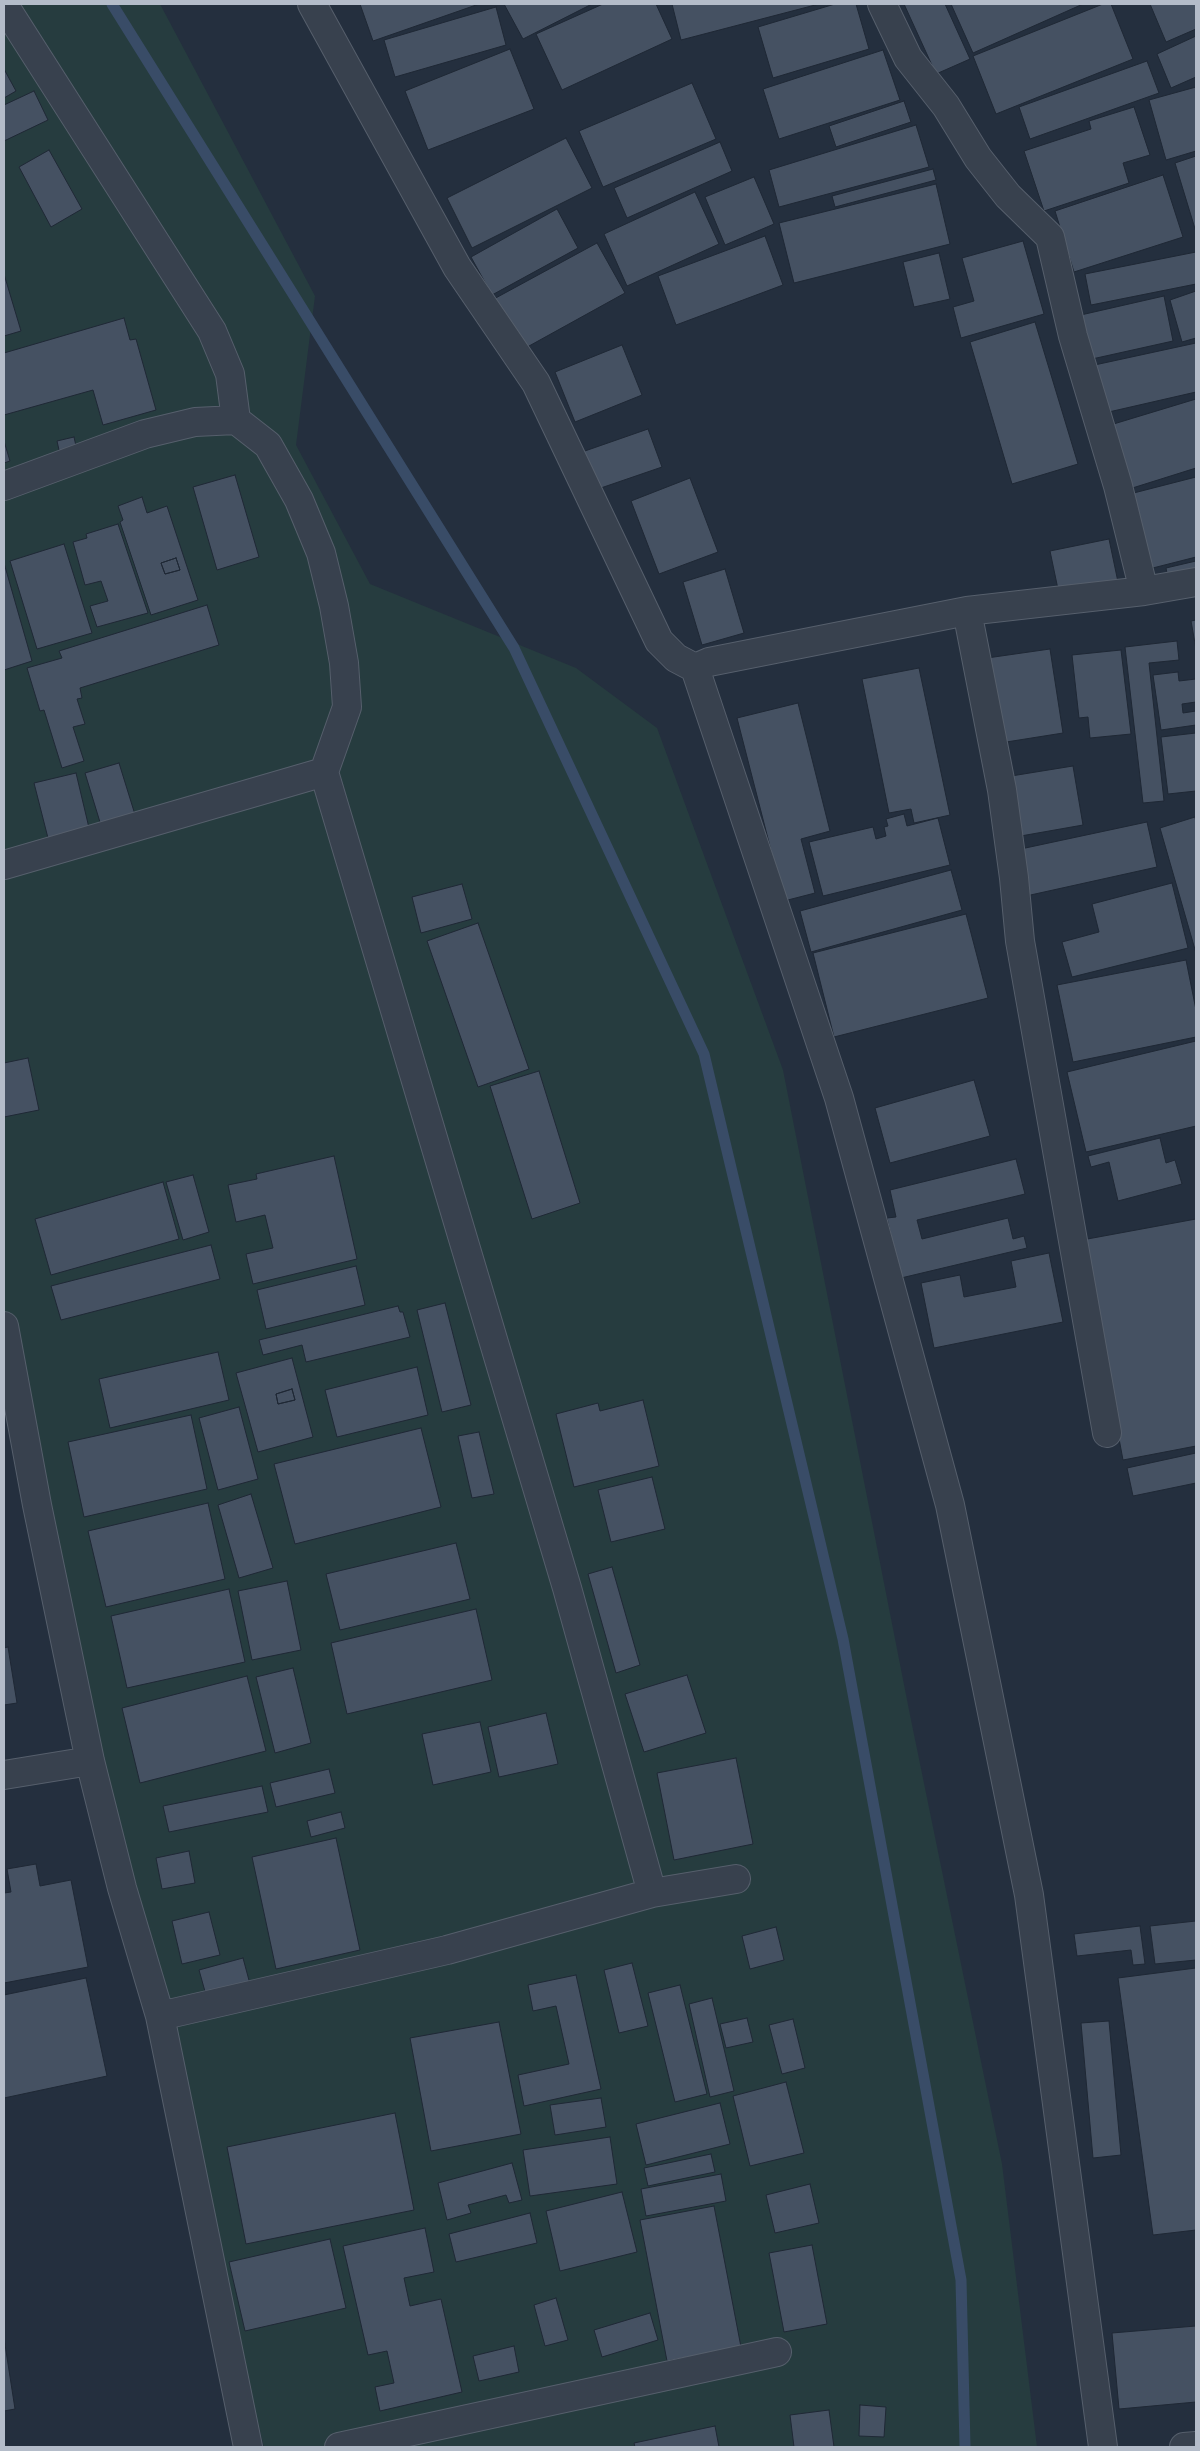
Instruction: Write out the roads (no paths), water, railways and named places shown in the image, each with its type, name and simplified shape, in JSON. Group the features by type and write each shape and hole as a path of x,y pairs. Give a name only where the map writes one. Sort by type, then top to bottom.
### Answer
{"street":[{"path":"312,4 457,266 536,383 659,641 676,658 695,668 838,1098 950,1505 1029,1895 1102,2447"},
{"path":"882,4 908,58 946,106 978,158 1008,196 1050,237 1073,336 1118,486 1144,590"},
{"path":"4,5 212,331 230,374 236,420"},
{"path":"4,486 145,434 195,422 236,420 268,444 299,500 321,553 334,606 344,663 347,707 324,772 566,1588 652,1893"},
{"path":"695,668 718,660 967,611 1196,582"},
{"path":"967,611 1002,790 1020,941 1107,1433"},
{"path":"4,865 324,772"},
{"path":"4,1326 37,1505 90,1761 122,1888 160,2016 248,2447"},
{"path":"4,1775 90,1761"},
{"path":"160,2016 447,1950 652,1893 736,1879"},
{"path":"339,2447 777,2352"},
{"path":"1184,2447 1196,2446"}],"waterway":[{"path":"112,4 514,648 704,1054 843,1639 961,2280 965,2447"}]}
